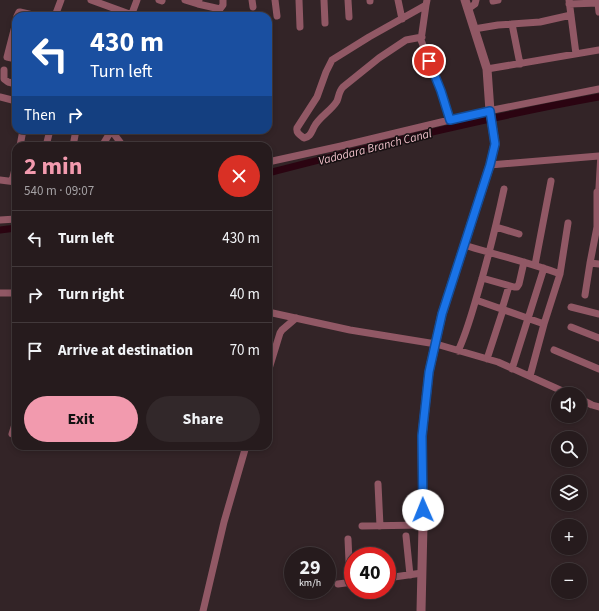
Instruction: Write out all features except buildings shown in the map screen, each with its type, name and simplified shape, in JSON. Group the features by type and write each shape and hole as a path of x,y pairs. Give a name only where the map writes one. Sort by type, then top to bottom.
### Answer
{"street":[{"path":"56,12 61,0"},
{"path":"90,0 124,12"},
{"path":"133,12 137,0"},
{"path":"184,0 199,2 220,9 223,5 223,0"},
{"path":"275,0 276,16"},
{"path":"299,0 300,27"},
{"path":"324,0 325,23"},
{"path":"348,0 349,17"},
{"path":"398,0 402,19"},
{"path":"421,611 423,524 422,436 429,372 442,314 490,165 495,144 490,112 487,69 466,4 475,4 476,0"},
{"path":"576,54 569,2 599,3 599,12"},
{"path":"422,37 406,40 379,58 351,80 340,90 336,102 314,126 311,134 307,138 304,138 297,132 297,128 317,97 332,60 427,3"},
{"path":"427,3 421,40 441,91 450,120"},
{"path":"474,29 540,22 571,15"},
{"path":"512,24 520,64"},
{"path":"12,43 2,70 4,80 12,83"},
{"path":"487,69 599,50"},
{"path":"7,57 12,58"},
{"path":"272,161 450,120 599,89"},
{"path":"0,98 12,100"},
{"path":"490,165 599,157"},
{"path":"0,180 12,182"},
{"path":"535,265 551,181"},
{"path":"458,351 464,338 476,300 496,227 504,189"},
{"path":"585,295 597,227 597,192"},
{"path":"0,220 12,219"},
{"path":"530,376 544,324 560,274 568,223"},
{"path":"496,227 519,234"},
{"path":"464,245 535,265 560,274"},
{"path":"482,278 514,287 518,285 524,262"},
{"path":"590,263 599,264"},
{"path":"512,368 544,268"},
{"path":"487,359 509,286"},
{"path":"0,293 12,293"},
{"path":"476,300 544,324"},
{"path":"571,307 599,314"},
{"path":"272,313 350,330 436,344 498,362 554,387"},
{"path":"272,359 280,333 296,318"},
{"path":"572,327 599,338"},
{"path":"554,350 599,369"},
{"path":"587,402 599,407"},
{"path":"203,611 224,522 245,450"},
{"path":"378,484 380,526"},
{"path":"362,526 423,524"},
{"path":"406,536 410,575"},
{"path":"348,539 349,547"},
{"path":"396,577 422,573"},
{"path":"338,584 344,583"}],"lane":[{"path":"597,192 599,157"}],"waterway":[{"name":"Vadodara Branch Canal","path":"272,172 474,122 599,97"},
{"name":"Vadodara Branch Canal","path":"0,230 12,228"}],"route":[{"path":"423,510 422,436 429,372 442,314 490,165 495,144 490,111 450,120 441,91 429,61"}]}
